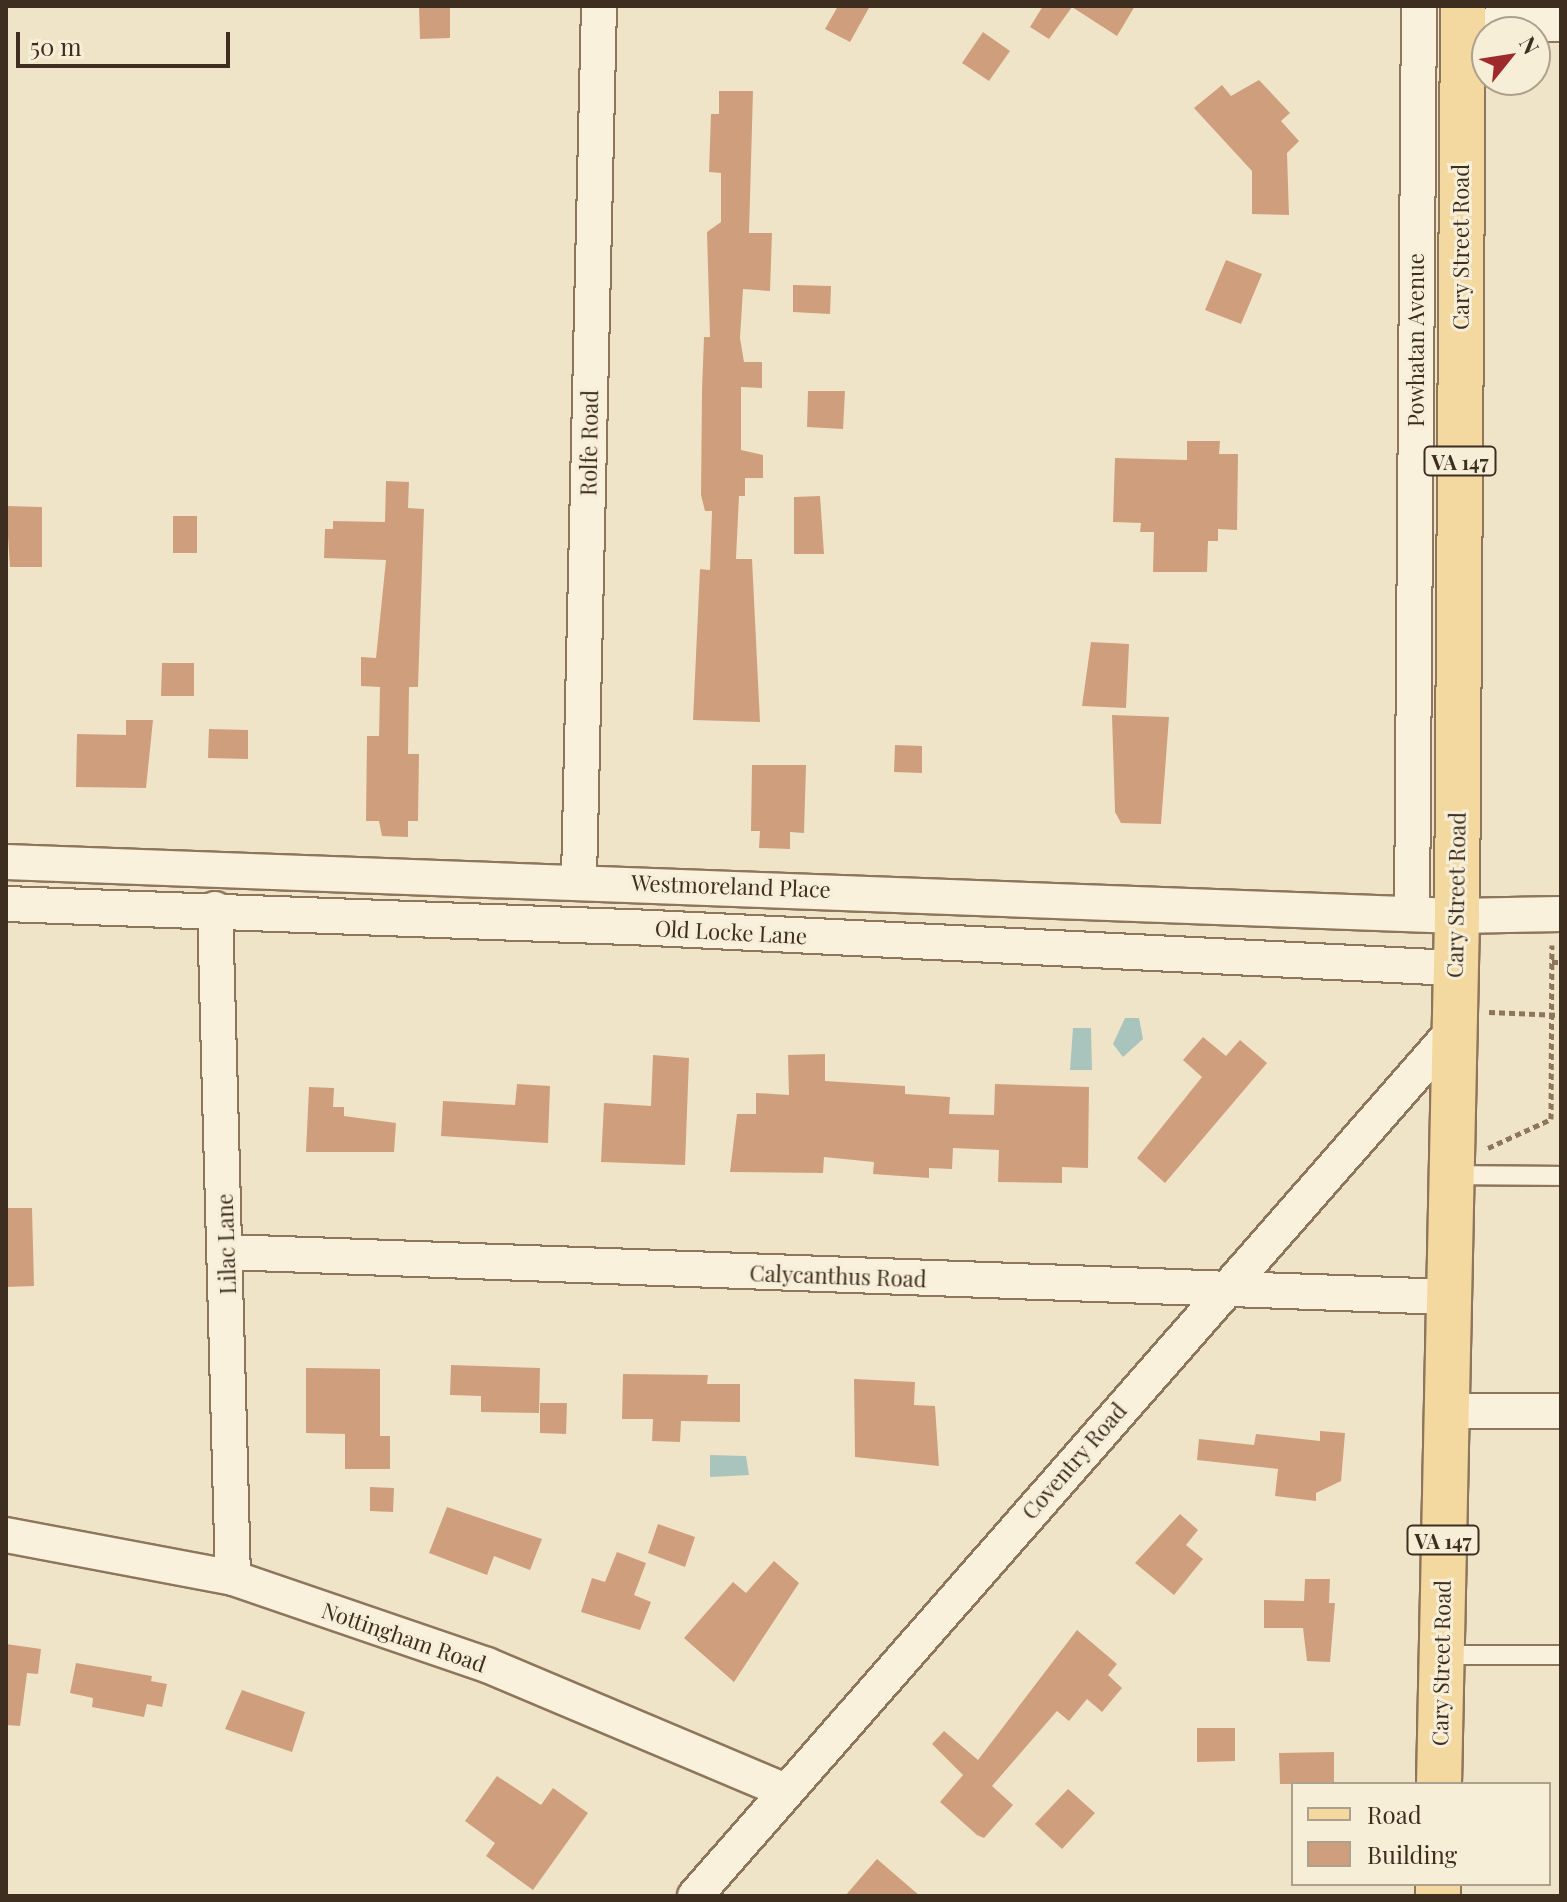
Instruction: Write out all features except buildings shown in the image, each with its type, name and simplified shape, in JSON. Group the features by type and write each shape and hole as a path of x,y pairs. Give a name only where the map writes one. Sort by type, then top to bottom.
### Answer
{"main road":[{"name":"Cary Street Road","path":"1439,1782 1450,1175 1472,1020 1455,968 1463,16"}],"street":[{"name":"Rolfe Road","path":"579,879 599,6"},
{"name":"Powhatan Avenue","path":"1412,914 1419,6"},
{"path":"1463,16 1561,24"},
{"name":"Westmoreland Place","path":"6,862 579,879 1457,916 1557,927"},
{"name":"Old Locke Lane","path":"6,904 215,909 1455,968"},
{"name":"Lilac Lane","path":"215,909 227,1252 233,1578"},
{"name":"Coventry Road","path":"695,1896 1224,1291 1472,1020"},
{"name":"Calycanthus Road","path":"227,1252 1449,1297"},
{"path":"1447,1411 1561,1411"},
{"name":"Nottingham Road","path":"6,1535 233,1578 487,1665 785,1791"}],"lane":[{"path":"1450,1175 1561,1176"},
{"path":"1440,1655 1561,1655"}],"path":[{"path":"1487,1148 1551,1119 1552,962 1557,927"},
{"path":"1552,962 1561,962"},
{"path":"1472,1020 1561,1015"}],"water":[{"path":"1125,1018 1139,1018 1143,1039 1123,1057 1113,1044"},
{"path":"1073,1028 1091,1028 1092,1070 1070,1070"},
{"path":"710,1455 746,1456 749,1475 710,1477"}]}
